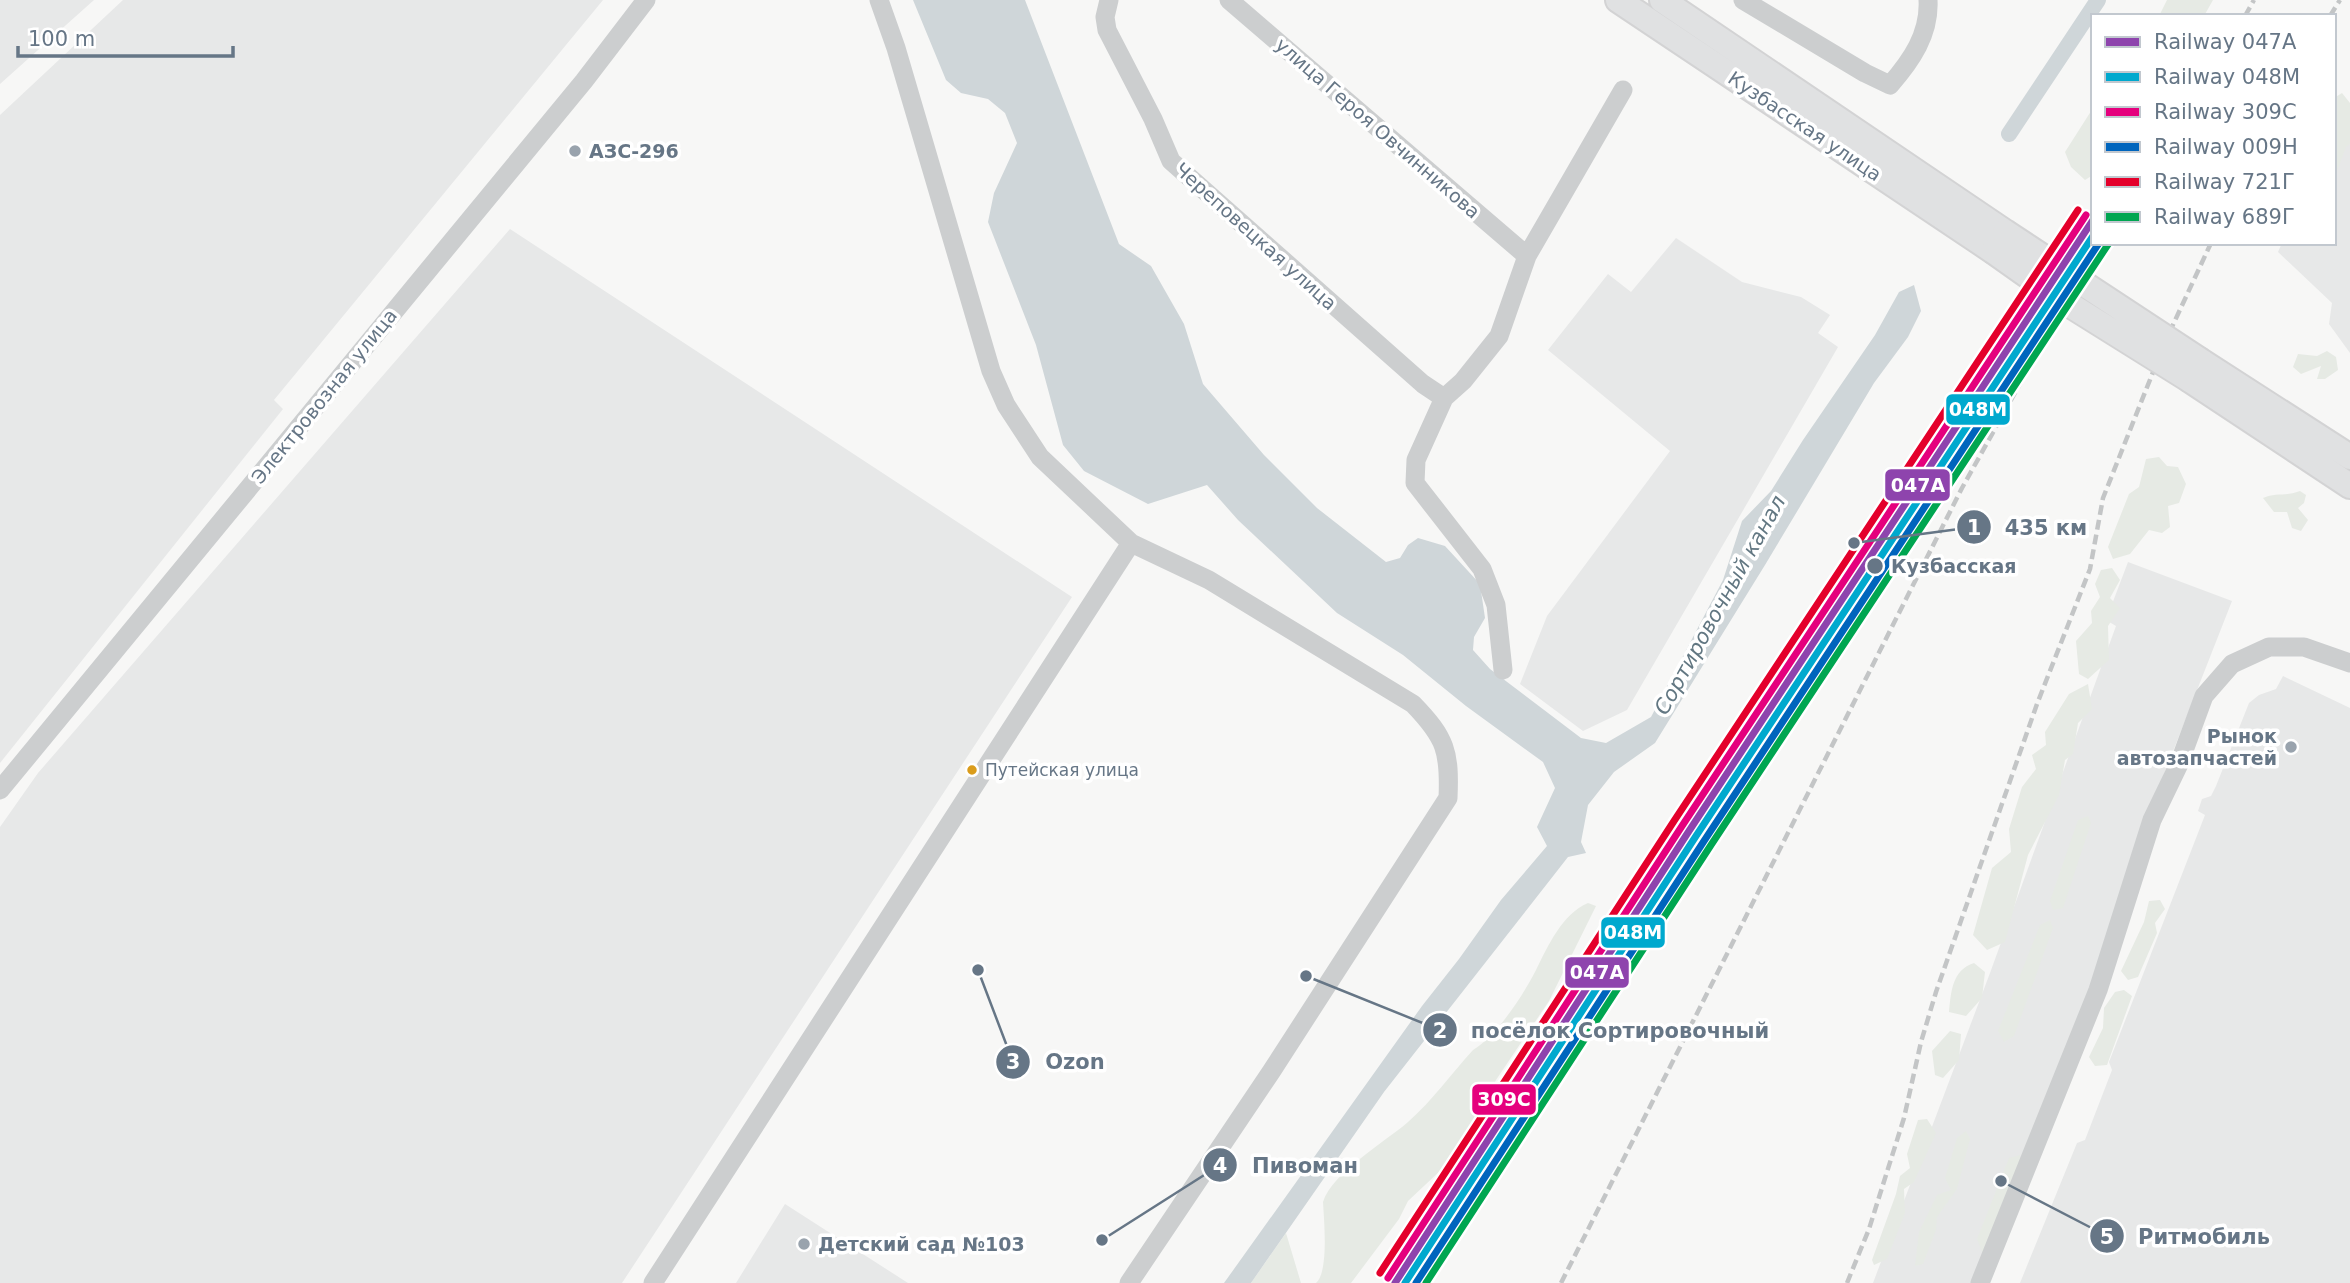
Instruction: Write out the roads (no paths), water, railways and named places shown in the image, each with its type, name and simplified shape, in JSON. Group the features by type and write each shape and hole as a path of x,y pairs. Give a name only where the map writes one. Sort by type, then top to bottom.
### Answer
{"main road":[{"name":"Кузбасская улица","path":"1618,0 1999,242"},
{"name":"Кузбасская улица","path":"1662,0 1999,242"},
{"path":"1999,242 2195,370 2350,486"},
{"path":"2195,370 2350,457"}],"street":[{"name":"Электровозная улица","path":"0,790 584,81 646,0"},
{"path":"879,0 991,371 1006,405 1040,457 1131,543 1209,580 1413,704 1435,727 1447,751 1448,798 1271,1072 1129,1283"},
{"name":"Череповецкая улица","path":"1109,0 1105,17 1107,30 1153,119 1171,161 1423,384 1444,398"},
{"name":"улица Героя Овчинникова","path":"1229,0 1527,256"},
{"path":"1743,0 1865,73 1890,85 1914,57 1925,28 1928,0"},
{"path":"1503,670 1496,605 1482,569 1415,483 1416,460 1444,398 1463,382 1499,336 1527,256 1623,90"},
{"path":"653,1283 1131,543"},
{"path":"1980,1283 2098,990 2152,820 2179,764 2204,695 2232,664 2269,647 2304,647 2350,663"}],"water":[{"path":"913,0 1025,0 1119,244 1151,266 1184,324 1203,384 1264,455 1317,508 1386,562 1400,558 1408,545 1418,538 1445,546 1480,584 1485,618 1474,637 1473,650 1490,669 1581,738 1606,743 1651,717 1723,580 1742,521 1771,491 1875,335 1899,292 1914,285 1921,311 1908,337 1874,383 1655,743 1614,772 1588,805 1581,842 1586,853 1568,857 1384,1092 1251,1283 1224,1283 1422,1006 1501,900 1547,846 1537,827 1555,788 1543,762 1466,706 1403,655 1337,613 1238,520 1207,485 1148,504 1084,471 1063,445 1036,345 988,222 994,193 1017,143 1005,113 988,99 961,93 946,80"}],"waterway":[{"name":"Сортировочный канал","path":"2009,134 2098,0"}],"railway":[{"path":"2246,14 2254,0"},
{"path":"2331,14 2340,0"},
{"path":"1561,1283 1962,488 2030,366 2109,245"},
{"path":"1847,1283 1869,1229 1904,1118 1921,1042 1936,992 2037,704 2090,569 2103,498 2165,342 2210,245"}],"rail line":[{"name":"721Г","path":"1380,1273 1674,821 2078,210"},
{"name":"309С","path":"1388,1278 1682,826 2086,215"},
{"name":"047А","path":"1395,1283 1689,831 2091,223"},
{"name":"048М","path":"1405,1283 1696,836 2091,239"},
{"name":"009Н","path":"1416,1283 2098,245"},
{"name":"689Г","path":"1426,1283 1711,845 2108,245"}],"place":[{"name":"АЗС-296","path":"575,151"},
{"name":"435 км","path":"1854,543"},
{"name":"Кузбасская","path":"1875,566"},
{"name":"Рынок автозапчастей","path":"2291,747"},
{"name":"Путейская улица","path":"972,770"},
{"name":"Ozon","path":"978,970"},
{"name":"посёлок Сортировочный","path":"1306,976"},
{"name":"Ритмобиль","path":"2001,1181"},
{"name":"Пивоман","path":"1102,1240"},
{"name":"Детский сад №103","path":"804,1244"}]}
